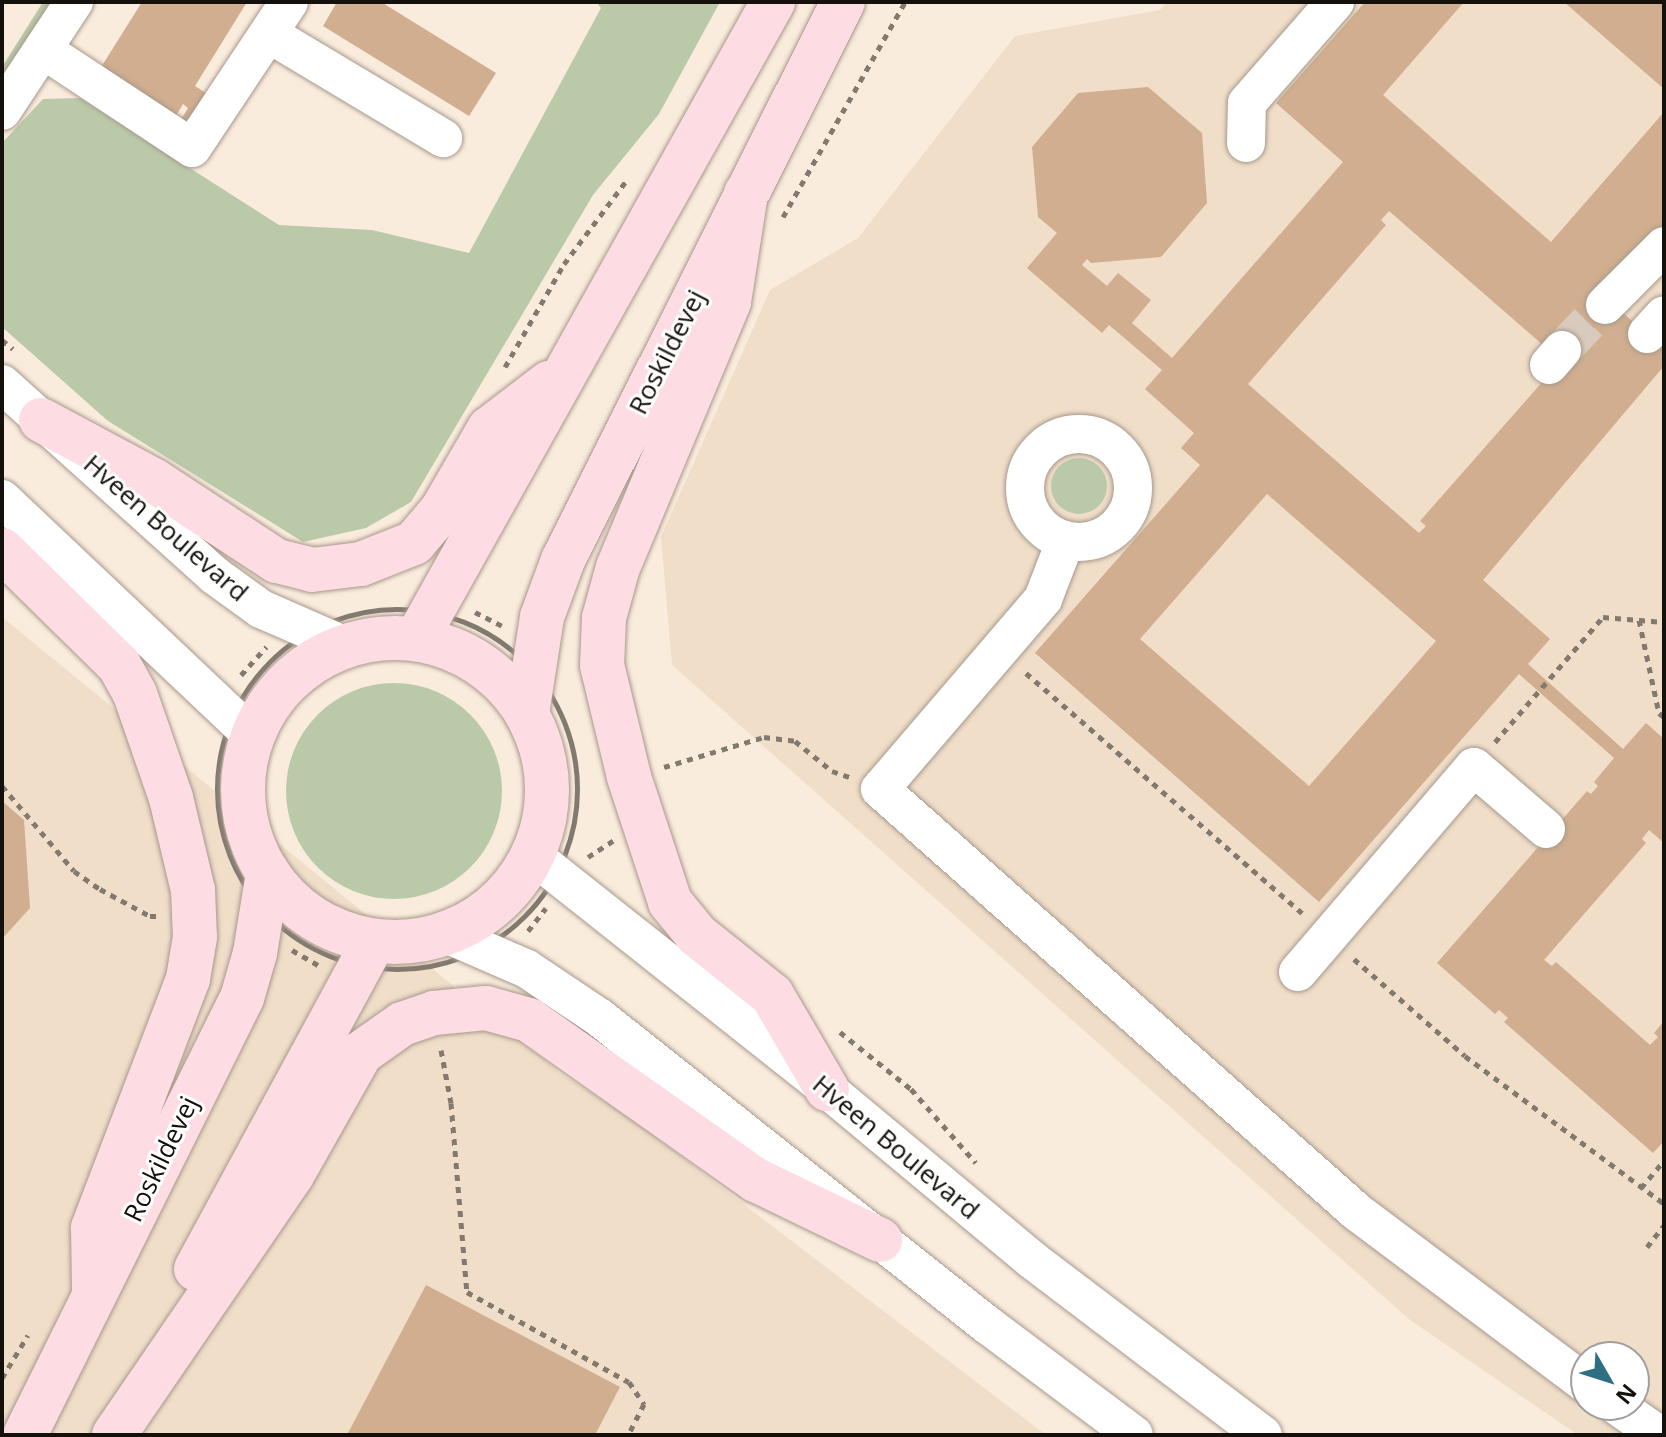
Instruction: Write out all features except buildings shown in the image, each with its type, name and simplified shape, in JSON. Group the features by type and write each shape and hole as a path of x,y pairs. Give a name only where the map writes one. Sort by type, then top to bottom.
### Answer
{"main road":[{"path":"378,959 342,933 313,919 288,899 265,891 244,807 244,771 234,718 275,697 306,666 315,633 386,638 422,613 773,2"},
{"name":"Roskildevej","path":"527,714 542,617 563,560 843,2"},
{"path":"746,193 729,302 618,567 604,618 602,665 629,777 670,902 697,935 772,995 827,1089"},
{"path":"41,420 153,480 277,561 312,570 361,564 414,543 442,510 489,429 562,373"},
{"path":"2,550 119,665 135,694 171,798 193,890 195,937 188,979 93,1228 94,1294"},
{"path":"103,1435 251,1173 378,959 409,941 449,950 472,921 496,903 517,881 544,864 543,820 547,784 537,736 527,714 508,688 485,667 457,651 422,613"},
{"name":"Roskildevej","path":"25,1435 242,998 255,953 265,891"},
{"path":"114,1435 292,1175 361,1053 402,1024 434,1013 486,1008 529,1020 756,1180 880,1240"}],"street":[{"path":"2,111 45,51 74,2"},
{"path":"45,51 192,148 289,2"},
{"path":"1246,143 1247,103 1335,2"},
{"path":"269,34 443,138"},
{"path":"1605,305 1664,246"},
{"name":"Hveen Boulevard","path":"2,384 214,575 261,609 315,633"},
{"path":"2,499 234,718"},
{"path":"1065,542 1043,599 880,789 1357,1212 1570,1372"},
{"path":"1298,972 1474,767 1546,829"},
{"name":"Hveen Boulevard","path":"544,864 827,1089 1031,1259 1263,1435"},
{"path":"449,950 527,969 600,1018 880,1240 1134,1435"},
{"path":"1639,1421 1659,1435"}],"path":[{"path":"499,377 564,264 630,176"},
{"path":"422,613 535,658"},
{"path":"535,658 475,627 422,613 350,615 315,633 264,667 234,718 221,749 216,783 219,817 227,851 242,882 265,891 306,945 378,959 449,950 523,918 544,864 566,851 577,794"},
{"path":"1474,767 1603,617 1664,622"},
{"path":"1639,620 1659,713 1664,717"},
{"path":"234,718 315,633"},
{"path":"661,767 764,737 795,741 832,771 880,789"},
{"path":"449,950 434,1013 451,1103 467,1292 629,1382 644,1404 628,1435"},
{"path":"828,1023 911,1089 984,1173"},
{"path":"1641,1188 1664,1161"},
{"path":"1647,1247 1664,1225"}],"shaded area":[{"path":"1166,2 1664,2 1664,1435 1578,1435 1410,1320 672,665 661,537 770,290 858,238 1015,36 1160,10"},
{"path":"2,617 560,1073 632,1119 1046,1435 2,1435"}],"green space":[{"path":"43,2 51,2 2,83 2,67"},
{"path":"596,2 720,2 659,114 593,195 411,502 366,528 303,542 108,421 2,327 2,143 43,99 80,98 279,225 372,230 469,253 601,8"},
{"path":"1079,458 1099,466 1107,486 1099,506 1079,514 1059,506 1051,486 1059,466"},
{"path":"394,683 435,691 471,714 494,750 502,791 494,832 471,868 435,891 394,899 353,891 317,868 294,832 286,791 294,750 317,714 353,691"}],"tunnel":[{"path":"1562,350 1605,305"}]}
